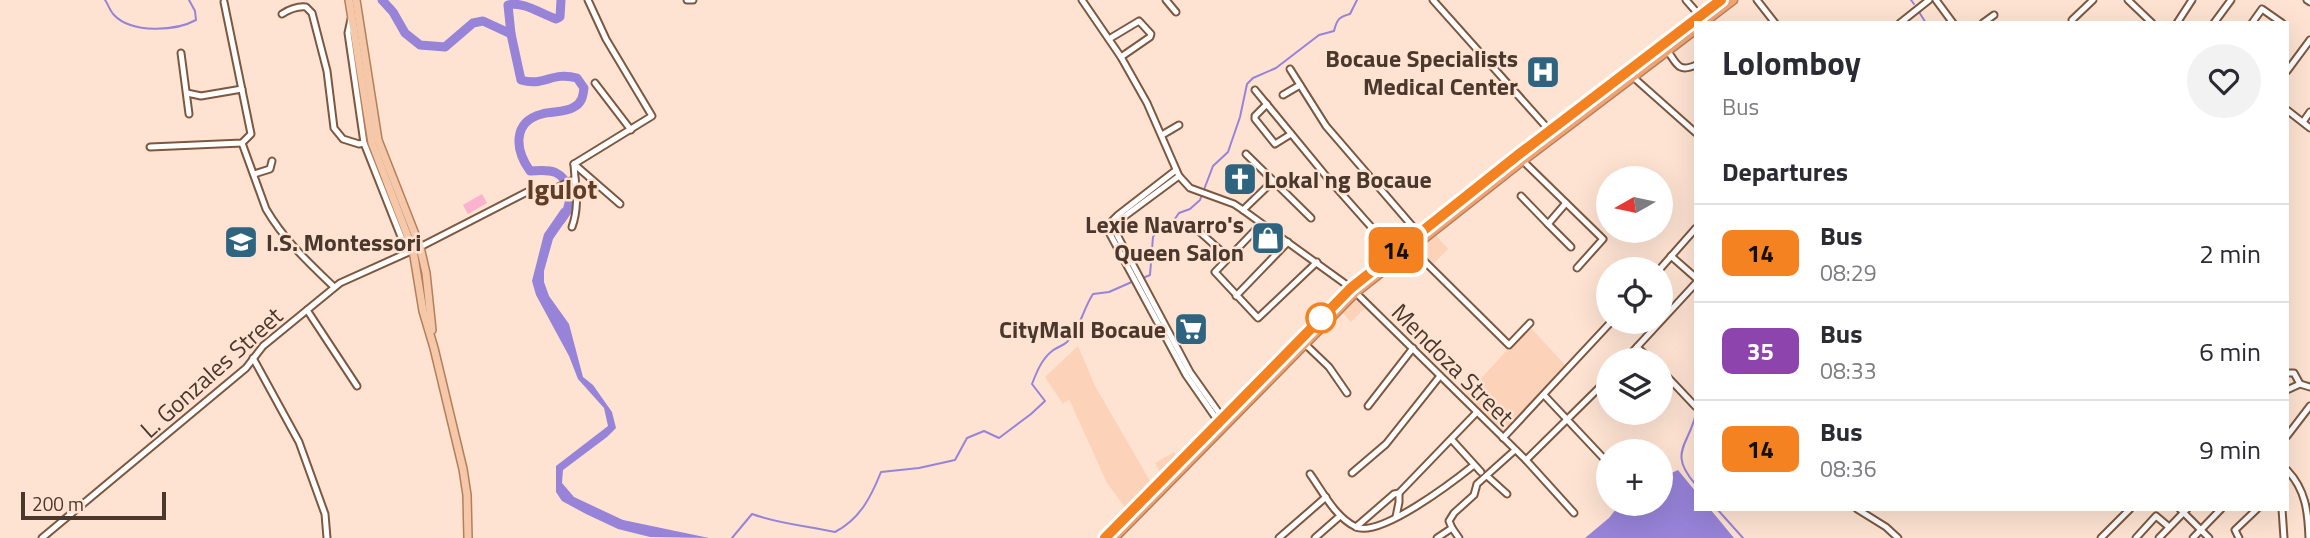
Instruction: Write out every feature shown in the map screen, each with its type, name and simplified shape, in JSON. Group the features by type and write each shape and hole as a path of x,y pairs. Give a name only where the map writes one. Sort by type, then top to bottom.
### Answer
{"highway":[{"path":"1702,19 1721,0"},
{"path":"1702,19 1733,0"},
{"path":"1105,538 1353,290 1694,25"},
{"path":"1665,48 1694,30"},
{"path":"1396,255 1410,247 1421,236"},
{"path":"1114,538 1222,422 1305,344 1353,290"}],"main road":[{"path":"413,250 379,140 355,0 349,0 372,143 413,250 426,273 434,348 463,469 467,495 468,538"}],"street":[{"path":"574,164 646,121 652,114 606,39 588,0"},
{"path":"687,0 693,0"},
{"path":"1082,0 1121,57 1147,103 1178,173 1190,188 1234,204 1353,290"},
{"path":"1167,0 1176,12"},
{"path":"1433,0 1552,134"},
{"path":"1686,0 1702,19"},
{"path":"1757,0 1773,21"},
{"path":"1902,21 1928,0"},
{"path":"1936,0 1952,21"},
{"path":"2072,20 2093,0"},
{"path":"2215,21 2231,0"},
{"path":"2130,1 2150,21"},
{"path":"2178,21 2189,1"},
{"path":"150,147 242,143 251,134 224,2"},
{"path":"282,14 302,7 312,13 327,71 334,128 343,139 365,143"},
{"path":"2253,21 2262,9 2279,21"},
{"path":"1986,21 1994,15"},
{"path":"351,19 348,33 365,143 413,250"},
{"path":"1110,39 1139,21 1151,34 1121,57"},
{"path":"2289,68 2310,40"},
{"path":"1665,48 1682,69 1694,66"},
{"path":"181,53 188,114"},
{"path":"1290,69 1326,126 1421,236"},
{"path":"1631,73 1694,131"},
{"path":"595,83 631,130"},
{"path":"1283,95 1300,85"},
{"path":"187,93 201,96 242,89"},
{"path":"1255,90 1396,255"},
{"path":"1267,104 1255,119 1275,144 1291,134"},
{"path":"2289,112 2310,128"},
{"path":"2303,122 2310,112"},
{"path":"1162,135 1179,125"},
{"path":"242,143 271,219 288,242 334,287"},
{"path":"1246,154 1311,218"},
{"path":"1520,158 1603,239 1577,268"},
{"path":"254,174 270,169 272,162"},
{"path":"572,227 578,188 573,181 574,164"},
{"path":"574,164 620,204"},
{"path":"1178,173 1115,226 1117,237 1141,288 1222,422"},
{"name":"L. Gonzales Street","path":"42,538 246,368 263,346 334,287 527,192 573,181"},
{"path":"1243,210 1273,181"},
{"path":"1521,195 1571,247"},
{"path":"1548,223 1566,202"},
{"path":"1261,224 1215,273 1259,318 1317,262"},
{"path":"1192,225 1229,258"},
{"path":"1694,230 1671,256 1694,279"},
{"path":"1236,296 1288,242"},
{"path":"1410,247 1508,345 1530,323"},
{"path":"1637,347 1694,283"},
{"name":"Mendoza Street","path":"1353,290 1525,460 1574,513"},
{"path":"307,310 357,386"},
{"path":"1503,438 1600,334"},
{"path":"1305,344 1329,367 1347,393"},
{"path":"1368,406 1413,348"},
{"path":"253,358 299,442 325,514 327,538"},
{"path":"2289,373 2294,373 2300,384"},
{"path":"1352,473 1386,444 1440,376"},
{"path":"1673,383 1693,405"},
{"path":"2289,389 2300,384 2310,387"},
{"path":"1525,460 1596,391"},
{"path":"1544,395 1596,449"},
{"path":"2289,433 2310,406"},
{"path":"1356,527 1394,494 1399,493 1477,412"},
{"path":"1451,439 1474,465 1507,494"},
{"path":"1459,538 1451,528 1450,521 1454,513 1474,495 1484,474 1515,450"},
{"path":"1310,474 1340,516 1356,527 1370,528 1395,520 1474,465"},
{"path":"2289,472 2300,487 2307,506 2309,538"},
{"path":"2289,479 2293,476"},
{"path":"1395,520 1399,493"},
{"path":"1279,538 1326,497"},
{"path":"1860,511 1898,538"},
{"path":"2102,538 2128,511"},
{"path":"2159,538 2182,511"},
{"path":"2184,511 2209,538"},
{"path":"2193,538 2219,511"},
{"path":"2239,538 2235,530 2255,511"},
{"path":"2281,511 2284,538"},
{"path":"1315,538 1340,516"},
{"path":"2136,538 2156,516 2169,527"},
{"path":"1437,538 1451,528"}],"shaded area":[{"path":"482,194 487,203 468,214 463,205"},
{"path":"562,208 571,213 553,239 544,271 544,282 549,296 569,324 583,377 593,385 612,412 616,428 563,470 562,483 574,497 623,520 709,538 650,537 618,529 562,501 556,492 556,466 608,426 604,408 578,379 569,356 536,295 532,281 544,234"},
{"path":"1435,234 1448,249 1432,265 1415,249"},
{"path":"1356,300 1365,308 1351,322 1343,313"},
{"path":"1529,326 1567,367 1504,435 1464,397"},
{"path":"1078,346 1095,386 1153,486 1127,510 1107,483 1069,399 1063,404 1045,377"},
{"path":"1174,452 1180,460 1163,477 1155,463"},
{"path":"1678,470 1694,490 1694,511 1712,511 1734,538 1585,538 1609,518 1673,516 1673,472"}],"waterway":[{"path":"105,0 122,21 154,29 177,27 196,20 189,0"},
{"path":"382,0 393,12 405,33 420,45 445,47 473,23 483,21 511,34"},
{"path":"561,0 560,17 556,19 526,6 508,5 521,80 536,82 568,76 577,78 584,88 582,99 577,105 532,118 525,123 519,138 521,154 530,171 555,172 564,179 572,192 567,211 561,220"},
{"path":"1143,278 1150,275 1153,237 1161,225 1172,223 1179,213 1190,209 1200,200 1213,166 1228,152 1240,117 1247,84 1253,78 1276,68 1319,35 1334,31 1337,21 1350,14 1357,0"},
{"path":"1911,0 1914,4"},
{"path":"1919,12 1925,21"},
{"path":"732,538 752,514 783,523 835,532 858,514 881,472 919,468 955,460 967,438 984,431 999,438 1045,401 1032,384 1036,374 1048,354 1071,337 1093,294 1109,292 1134,281"},
{"path":"1694,420 1681,456 1687,474 1694,483"},
{"path":"1719,511 1743,538"}],"bus line":[{"name":"14","path":"1105,538 1351,288 1518,155 1721,0"}],"place":[{"name":"Bocaue Specialists Medical Center","path":"1543,72"},
{"name":"Lokal ng Bocaue","path":"1240,179"},
{"name":"Lexie Navarro's Queen Salon","path":"1268,238"},
{"name":"I.S. Montessori","path":"241,242"},
{"name":"CityMall Bocaue","path":"1191,329"}],"district":[{"name":"Igulot","path":"562,188"}]}
